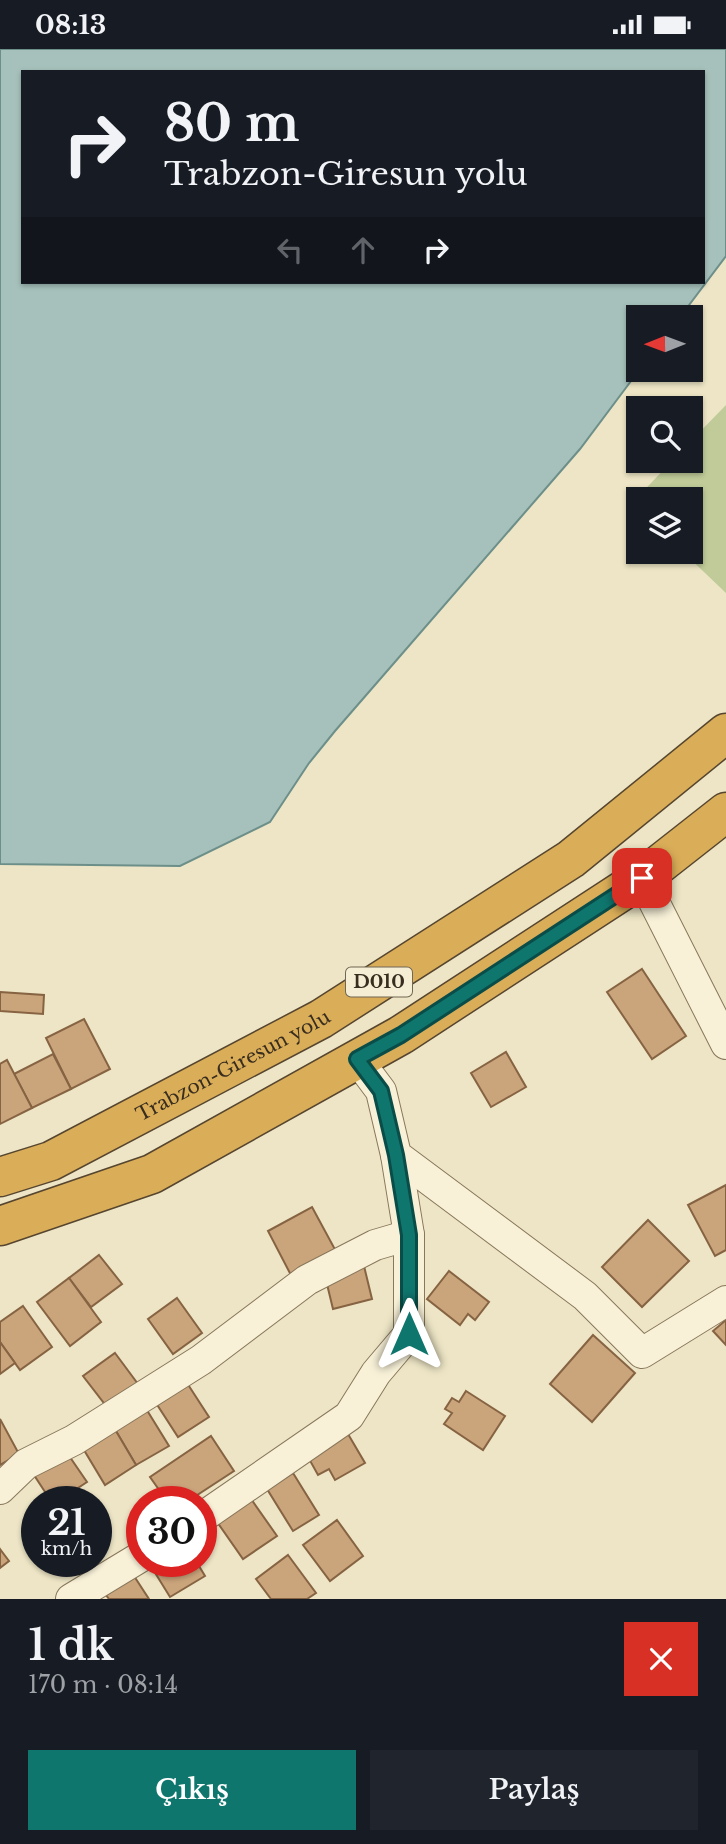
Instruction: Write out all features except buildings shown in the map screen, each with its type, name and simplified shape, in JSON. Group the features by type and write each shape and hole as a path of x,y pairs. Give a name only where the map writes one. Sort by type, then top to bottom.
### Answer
{"highway":[{"name":"Trabzon-Giresun yolu","path":"0,1177 51,1161 321,1019 571,859 726,733"},
{"name":"D010","path":"0,1226 152,1174 401,1035 642,878 726,812"}],"street":[{"path":"642,878 726,1044"},
{"path":"217,1507 349,1416 376,1373 409,1334 409,1235 396,1155 381,1091 357,1059"},
{"path":"396,1155 586,1296 642,1353 726,1301"},
{"path":"0,1489 26,1464 74,1440 201,1360 307,1280 375,1245 409,1235"},
{"path":"71,1599 126,1566"}],"green space":[{"path":"726,405 726,593 696,564 703,564 703,487 647,487 661,473 703,473 703,429"}],"water":[{"path":"0,49 726,49 726,256 705,284 705,70 21,70 21,284 705,284 689,305 626,305 626,382 630,382 580,449 335,731 309,763 270,822 180,866 0,864"}],"route":[{"path":"409,1334 409,1235 396,1155 381,1091 357,1059 401,1035 642,878"}]}
